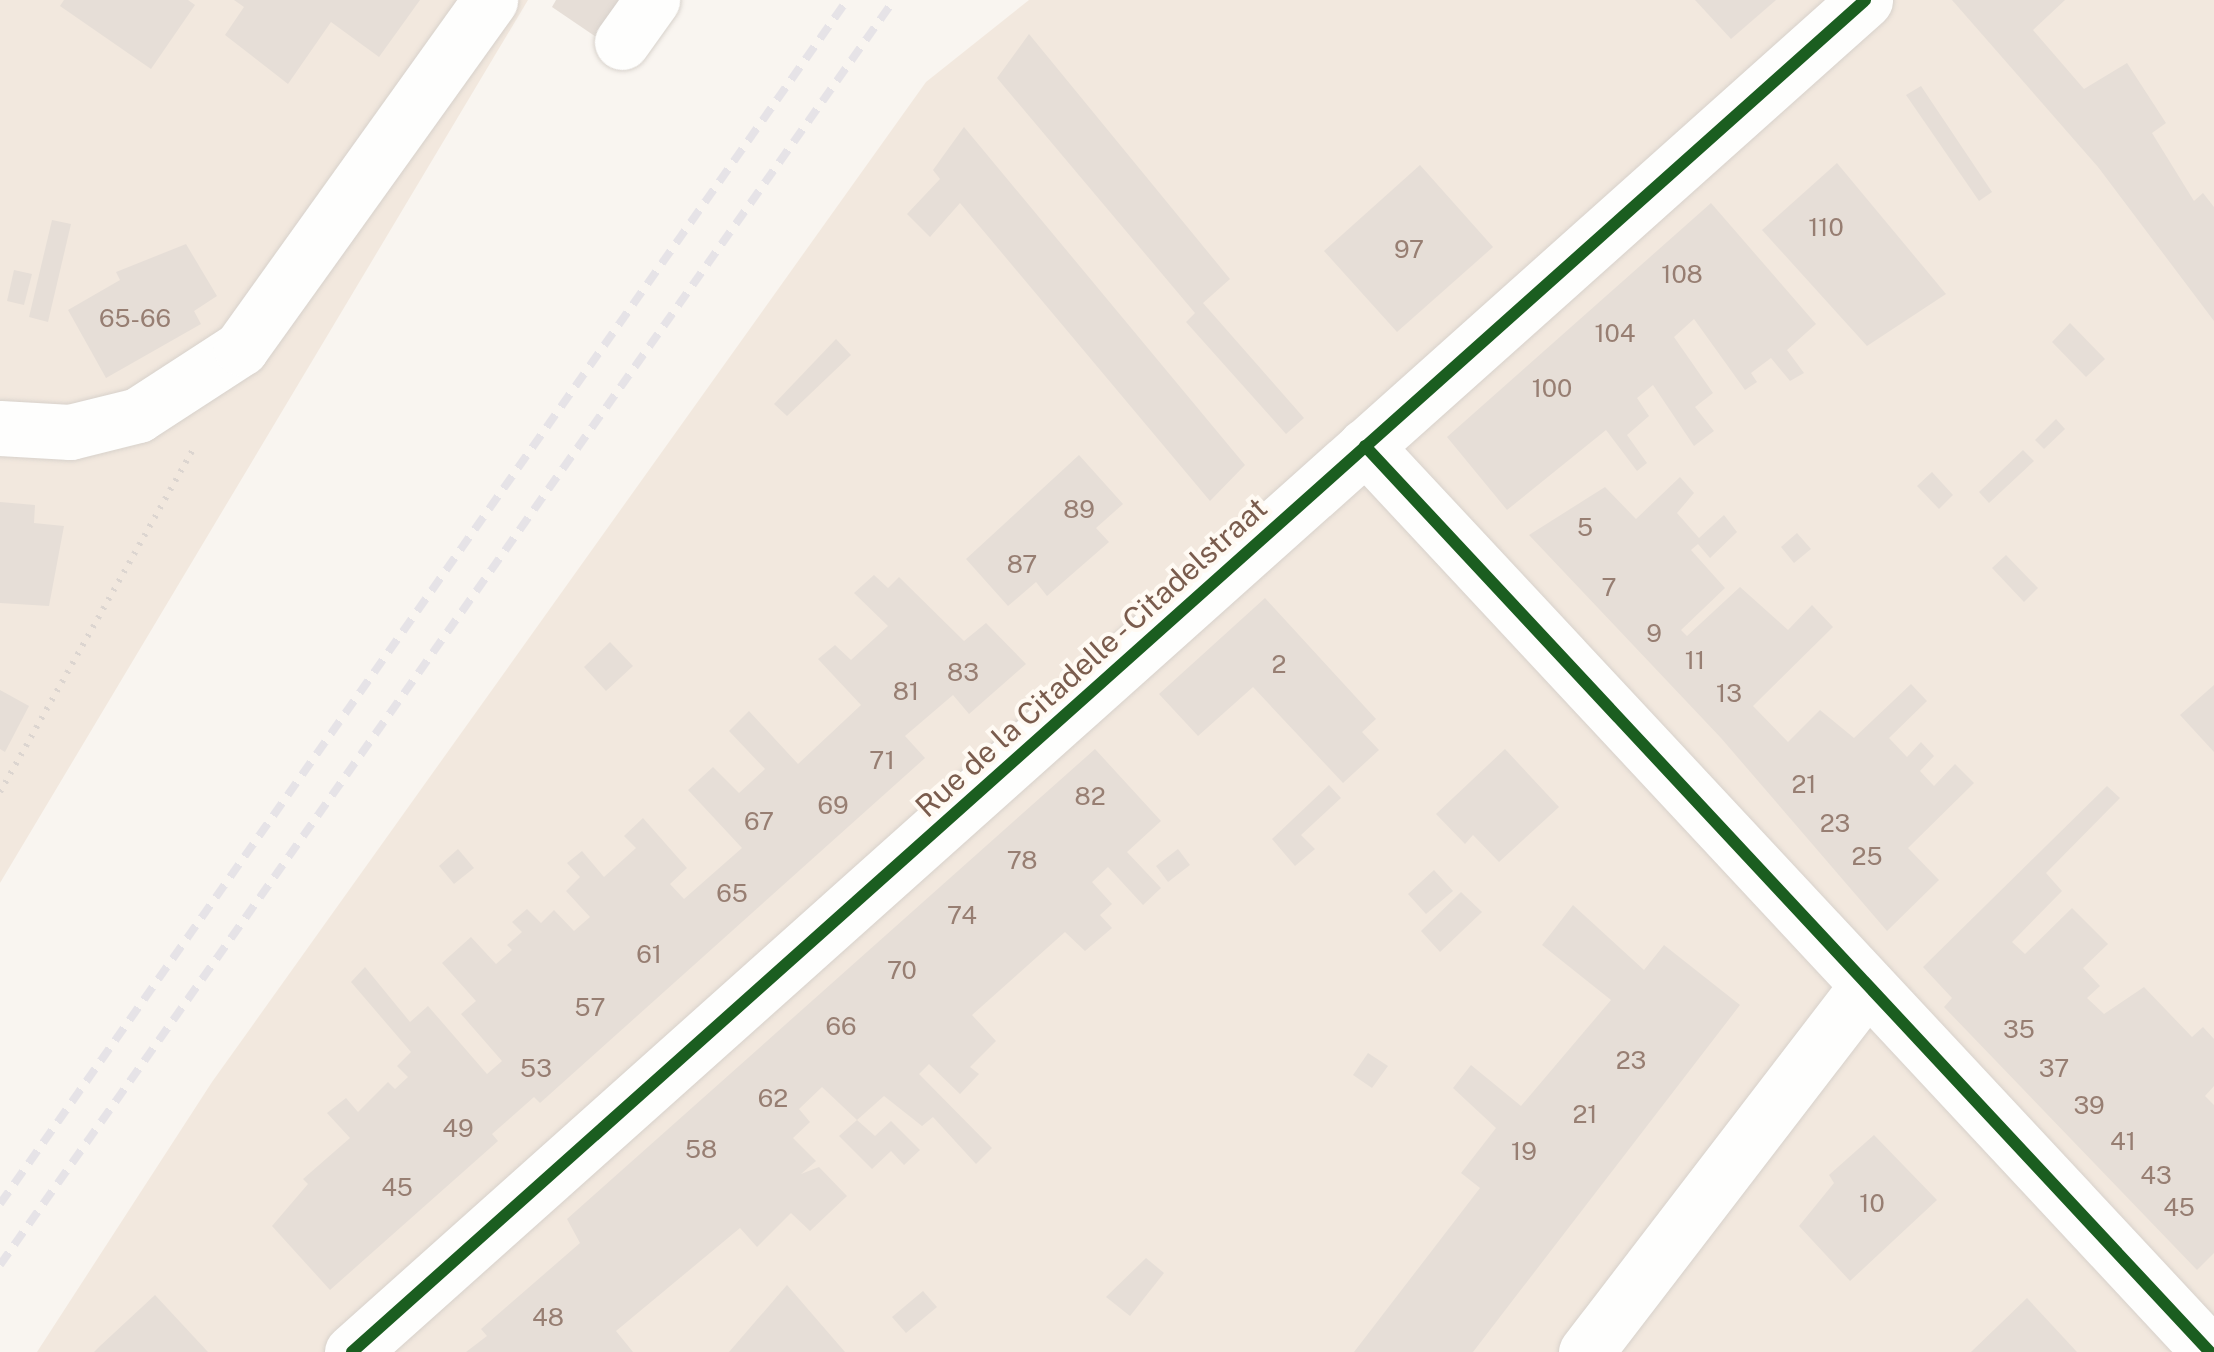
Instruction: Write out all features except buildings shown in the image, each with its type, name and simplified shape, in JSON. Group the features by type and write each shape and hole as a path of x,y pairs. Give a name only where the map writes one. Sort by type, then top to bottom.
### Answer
{"street":[{"path":"0,428 70,432 122,420 172,399 241,348 490,0"},
{"name":"Rue de la Citadelle - Citadelstraat","path":"352,1352 1865,0"},
{"path":"1365,446 1865,988 2210,1352"},
{"path":"1586,1352 1865,988"}],"path":[{"path":"0,792 200,434"}],"shaded area":[{"path":"0,0 528,0 0,883"},
{"path":"1029,0 2214,0 2214,1352 37,1352 212,1082 926,82"}],"railway":[{"path":"0,1204 847,0"},
{"path":"0,1265 894,0"}],"cycle path":[{"path":"352,1352 1865,0"},
{"path":"1365,446 2210,1352"}]}
